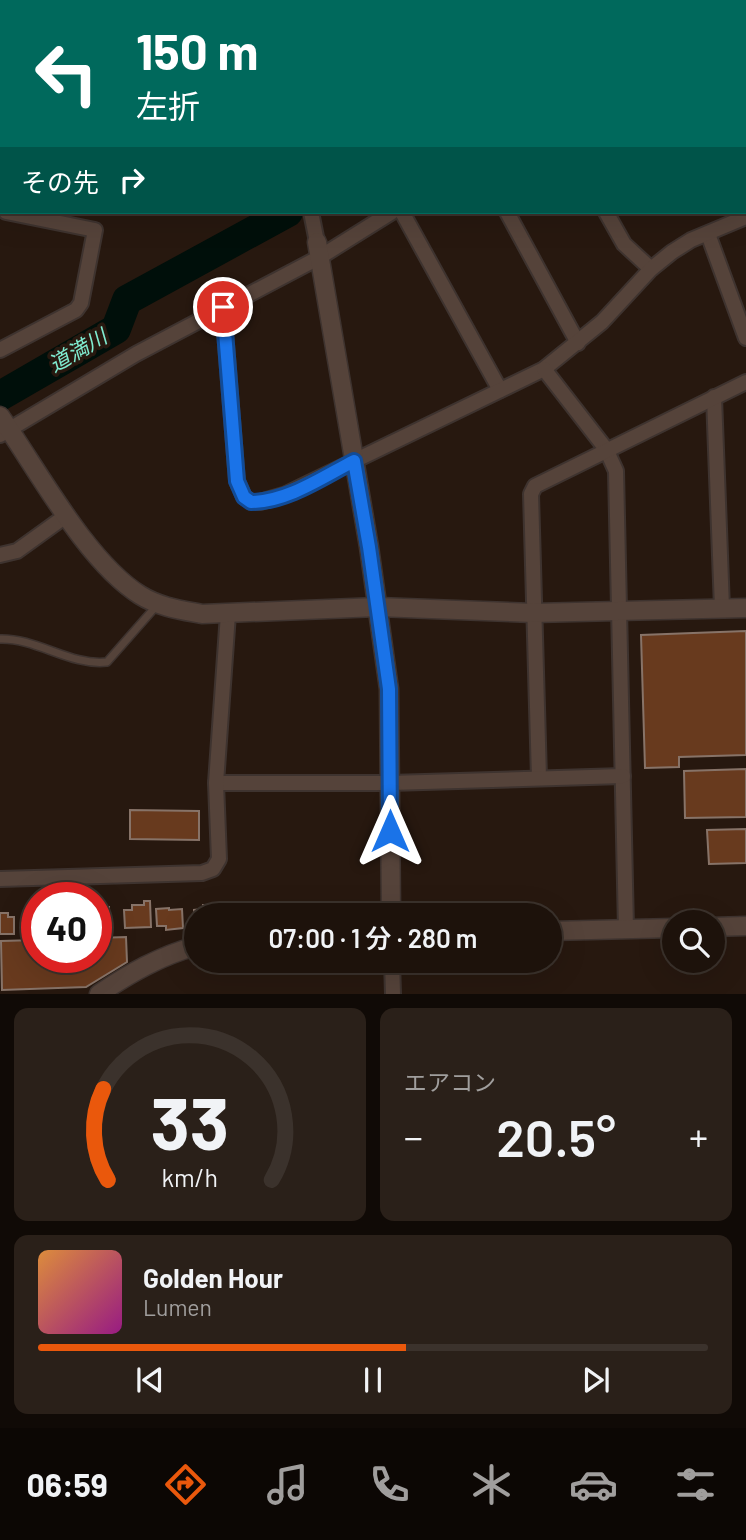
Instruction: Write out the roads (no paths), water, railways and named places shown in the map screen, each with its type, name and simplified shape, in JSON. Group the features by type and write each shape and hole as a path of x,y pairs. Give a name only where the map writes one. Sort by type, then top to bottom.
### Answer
{"street":[{"path":"0,350 76,310 81,303 94,230 17,214"},
{"path":"311,214 378,607 389,689 391,903"},
{"path":"388,214 318,250 223,307 3,427 115,576 141,596 158,604 202,614 378,607 534,613 746,608"},
{"path":"403,214 500,390"},
{"path":"507,214 578,343"},
{"path":"607,214 624,244 650,269"},
{"path":"223,307 237,481 244,497 251,502 267,500 305,486 544,369 603,322 650,269 691,240 746,217"},
{"path":"708,234 746,338"},
{"path":"544,369 606,449 616,471 626,929"},
{"path":"539,778 531,495 535,486 746,382"},
{"path":"714,397 722,608"},
{"path":"0,555 18,551 67,515"},
{"path":"0,879 202,873 213,869 219,859 216,783 228,614"},
{"path":"216,783 390,783 623,776"},
{"path":"725,927 746,926"},
{"path":"562,931 662,928"},
{"path":"99,994 146,965 169,953 184,949"},
{"path":"392,973 393,994"}],"lane":[{"path":"0,639 16,639 89,662 107,662 158,604"}],"waterway":[{"name":"道満川","path":"0,396 116,329 127,300 284,214"}]}
